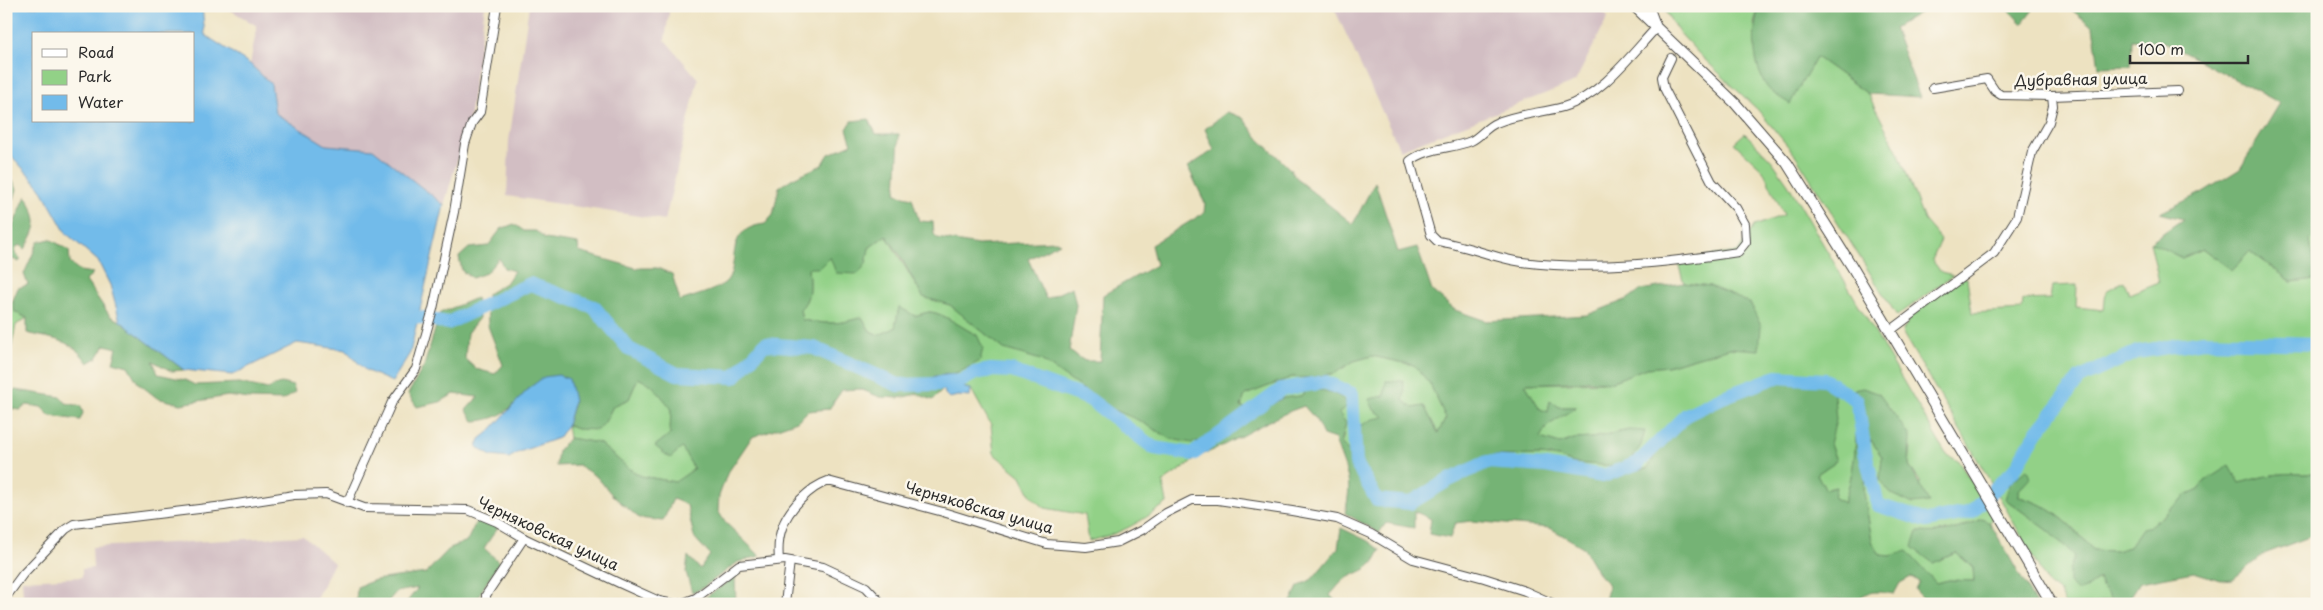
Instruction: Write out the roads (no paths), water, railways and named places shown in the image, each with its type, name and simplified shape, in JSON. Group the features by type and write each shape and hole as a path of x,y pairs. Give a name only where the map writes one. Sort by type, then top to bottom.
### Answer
{"street":[{"path":"347,503 392,402 416,370 433,309 454,212 465,144 472,123 480,112 497,6"},
{"path":"1634,6 1735,103 1787,163 1890,331 2052,604"},
{"path":"1648,6 1656,28"},
{"path":"1656,28 1602,83 1579,101 1564,107 1497,122 1472,140 1430,151 1410,160 1431,235 1437,241 1446,242 1489,256 1522,262 1591,266 1632,266 1738,252 1746,242 1745,224 1736,208 1712,182 1664,88 1662,78 1671,58"},
{"name":"Дубравная улица","path":"1933,88 1987,79 1995,91 2002,95 2052,96 2178,91"},
{"path":"1890,331 1994,252 2017,217 2032,152 2049,122 2053,106 2052,96"},
{"name":"Черняковская улица","path":"778,560 778,544 782,527 795,507 817,485 828,481 943,512 1047,544 1086,547 1118,542 1142,530 1166,513 1192,500 1218,500 1337,519 1371,534 1413,559 1484,578 1524,591 1554,604"},
{"name":"Черняковская улица","path":"6,597 23,574 66,529 74,524 224,506 294,495 326,494 364,508 468,510 497,522 524,538 651,597 674,604"},
{"path":"486,604 486,595 524,538"},
{"path":"681,604 696,598 740,565 778,560 822,568 866,587 882,604"},
{"path":"786,604 790,562"}],"water":[{"path":"6,6 202,6 205,35 250,64 271,84 275,113 326,145 373,149 444,205 410,353 392,382 365,370 346,350 297,343 232,375 184,370 120,321 110,285 98,261 66,233 40,187 6,150"},
{"path":"953,374 960,378 965,388 971,389 970,397 958,396 949,398 945,394 943,382 929,386 926,382 935,376"},
{"path":"558,375 569,379 574,401 567,425 558,438 519,452 509,458 491,456 477,447 480,439 489,432 529,388 544,377"}],"waterway":[{"path":"418,317 448,323 530,284 594,307 629,349 677,374 734,377 765,344 814,348 898,385 940,384 961,381 975,373 991,370 1012,371 1089,399 1154,448 1193,454 1282,389 1325,382 1352,394 1356,463 1377,500 1410,503 1447,481 1487,462 1546,466 1603,476 1638,463 1686,415 1723,397 1776,377 1825,380 1857,400 1865,452 1878,505 1927,521 1971,512 2014,470 2037,432 2080,378 2137,352 2203,341 2317,344"}]}
